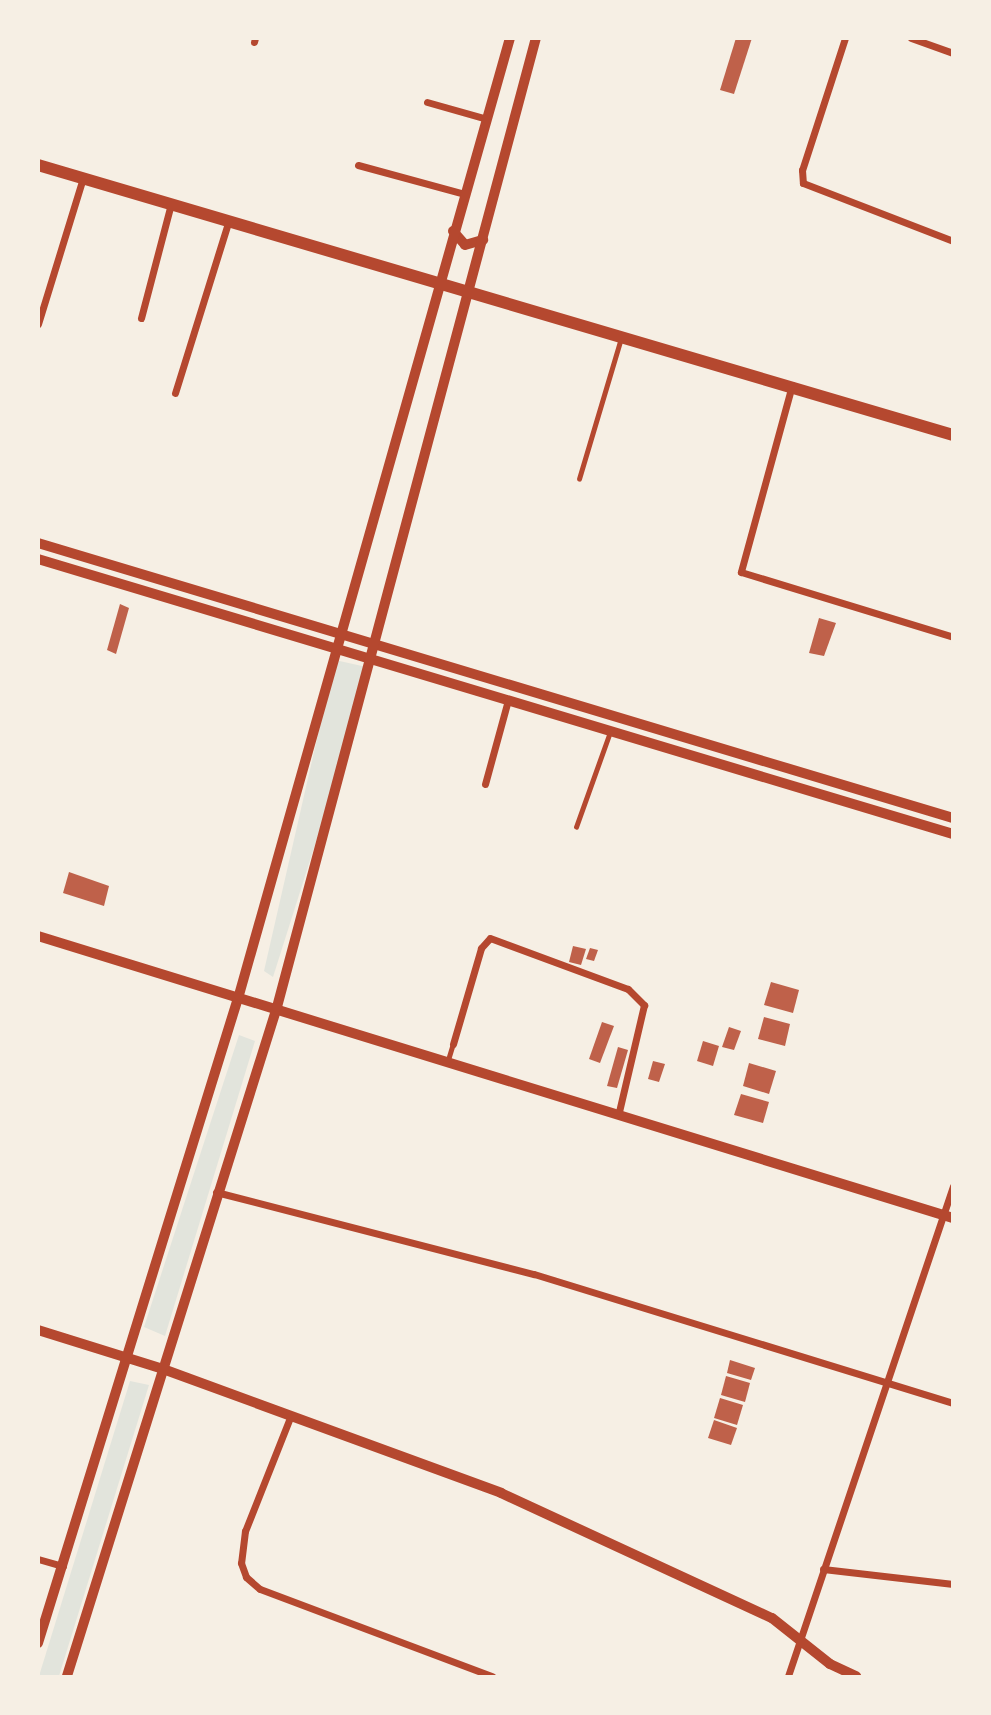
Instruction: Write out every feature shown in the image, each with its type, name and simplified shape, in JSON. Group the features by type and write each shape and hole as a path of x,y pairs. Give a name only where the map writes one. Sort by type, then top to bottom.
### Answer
{"main road":[{"path":"38,165 471,289 953,435"}],"street":[{"path":"38,1643 239,995 344,633 439,281 510,38"},
{"path":"67,1676 215,1192 277,1007 378,644 536,38"},
{"path":"845,38 802,170 806,187 953,241"},
{"path":"911,38 953,53"},
{"path":"427,102 487,119"},
{"path":"358,165 465,194"},
{"path":"38,324 83,177"},
{"path":"141,318 172,203"},
{"path":"175,393 229,219"},
{"path":"453,231 465,245 483,240"},
{"path":"792,385 741,572 953,638"},
{"path":"38,542 953,818"},
{"path":"38,559 953,834"},
{"path":"108,580 114,565"},
{"path":"485,783 508,700"},
{"path":"691,755 698,741"},
{"path":"900,818 905,804"},
{"path":"38,936 239,995 948,1216"},
{"path":"453,1044 481,948 491,938 628,989 644,1005 619,1112"},
{"path":"788,1676 883,1382 948,1216 953,1185"},
{"path":"215,1192 534,1274 953,1402"},
{"path":"38,1330 163,1369 501,1493 772,1618 801,1641 856,1676"},
{"path":"292,1415 245,1531 241,1563 246,1577 260,1589 492,1676"},
{"path":"38,1559 63,1566"},
{"path":"823,1569 953,1584"}],"lane":[{"path":"579,479 622,334"},
{"path":"576,827 611,731"},
{"path":"448,1061 453,1044"}],"shaded area":[{"path":"335,660 371,668 273,977 264,971"},
{"path":"239,1035 255,1041 165,1336 144,1327"},
{"path":"130,1381 149,1385 59,1676 39,1676"}],"building":[{"path":"736,38 752,38 734,94 720,90"},
{"path":"120,604 129,608 116,654 107,650"},
{"path":"819,618 836,623 824,656 809,653"},
{"path":"69,872 109,886 104,906 63,893"},
{"path":"573,946 586,949 581,965 569,962"},
{"path":"590,948 598,950 594,961 586,959"},
{"path":"771,982 799,990 793,1013 764,1005"},
{"path":"764,1017 790,1024 785,1046 758,1039"},
{"path":"602,1022 614,1026 600,1063 589,1059"},
{"path":"729,1027 741,1031 734,1050 722,1047"},
{"path":"703,1041 719,1046 713,1066 697,1061"},
{"path":"618,1047 628,1050 617,1088 607,1086"},
{"path":"653,1061 665,1064 659,1082 648,1079"},
{"path":"749,1063 776,1071 769,1094 743,1086"},
{"path":"741,1094 769,1102 763,1123 734,1115"},
{"path":"730,1360 755,1368 751,1380 727,1373"},
{"path":"726,1376 750,1383 745,1402 721,1395"},
{"path":"720,1398 743,1405 737,1425 714,1418"},
{"path":"714,1420 737,1428 731,1445 708,1438"}]}
